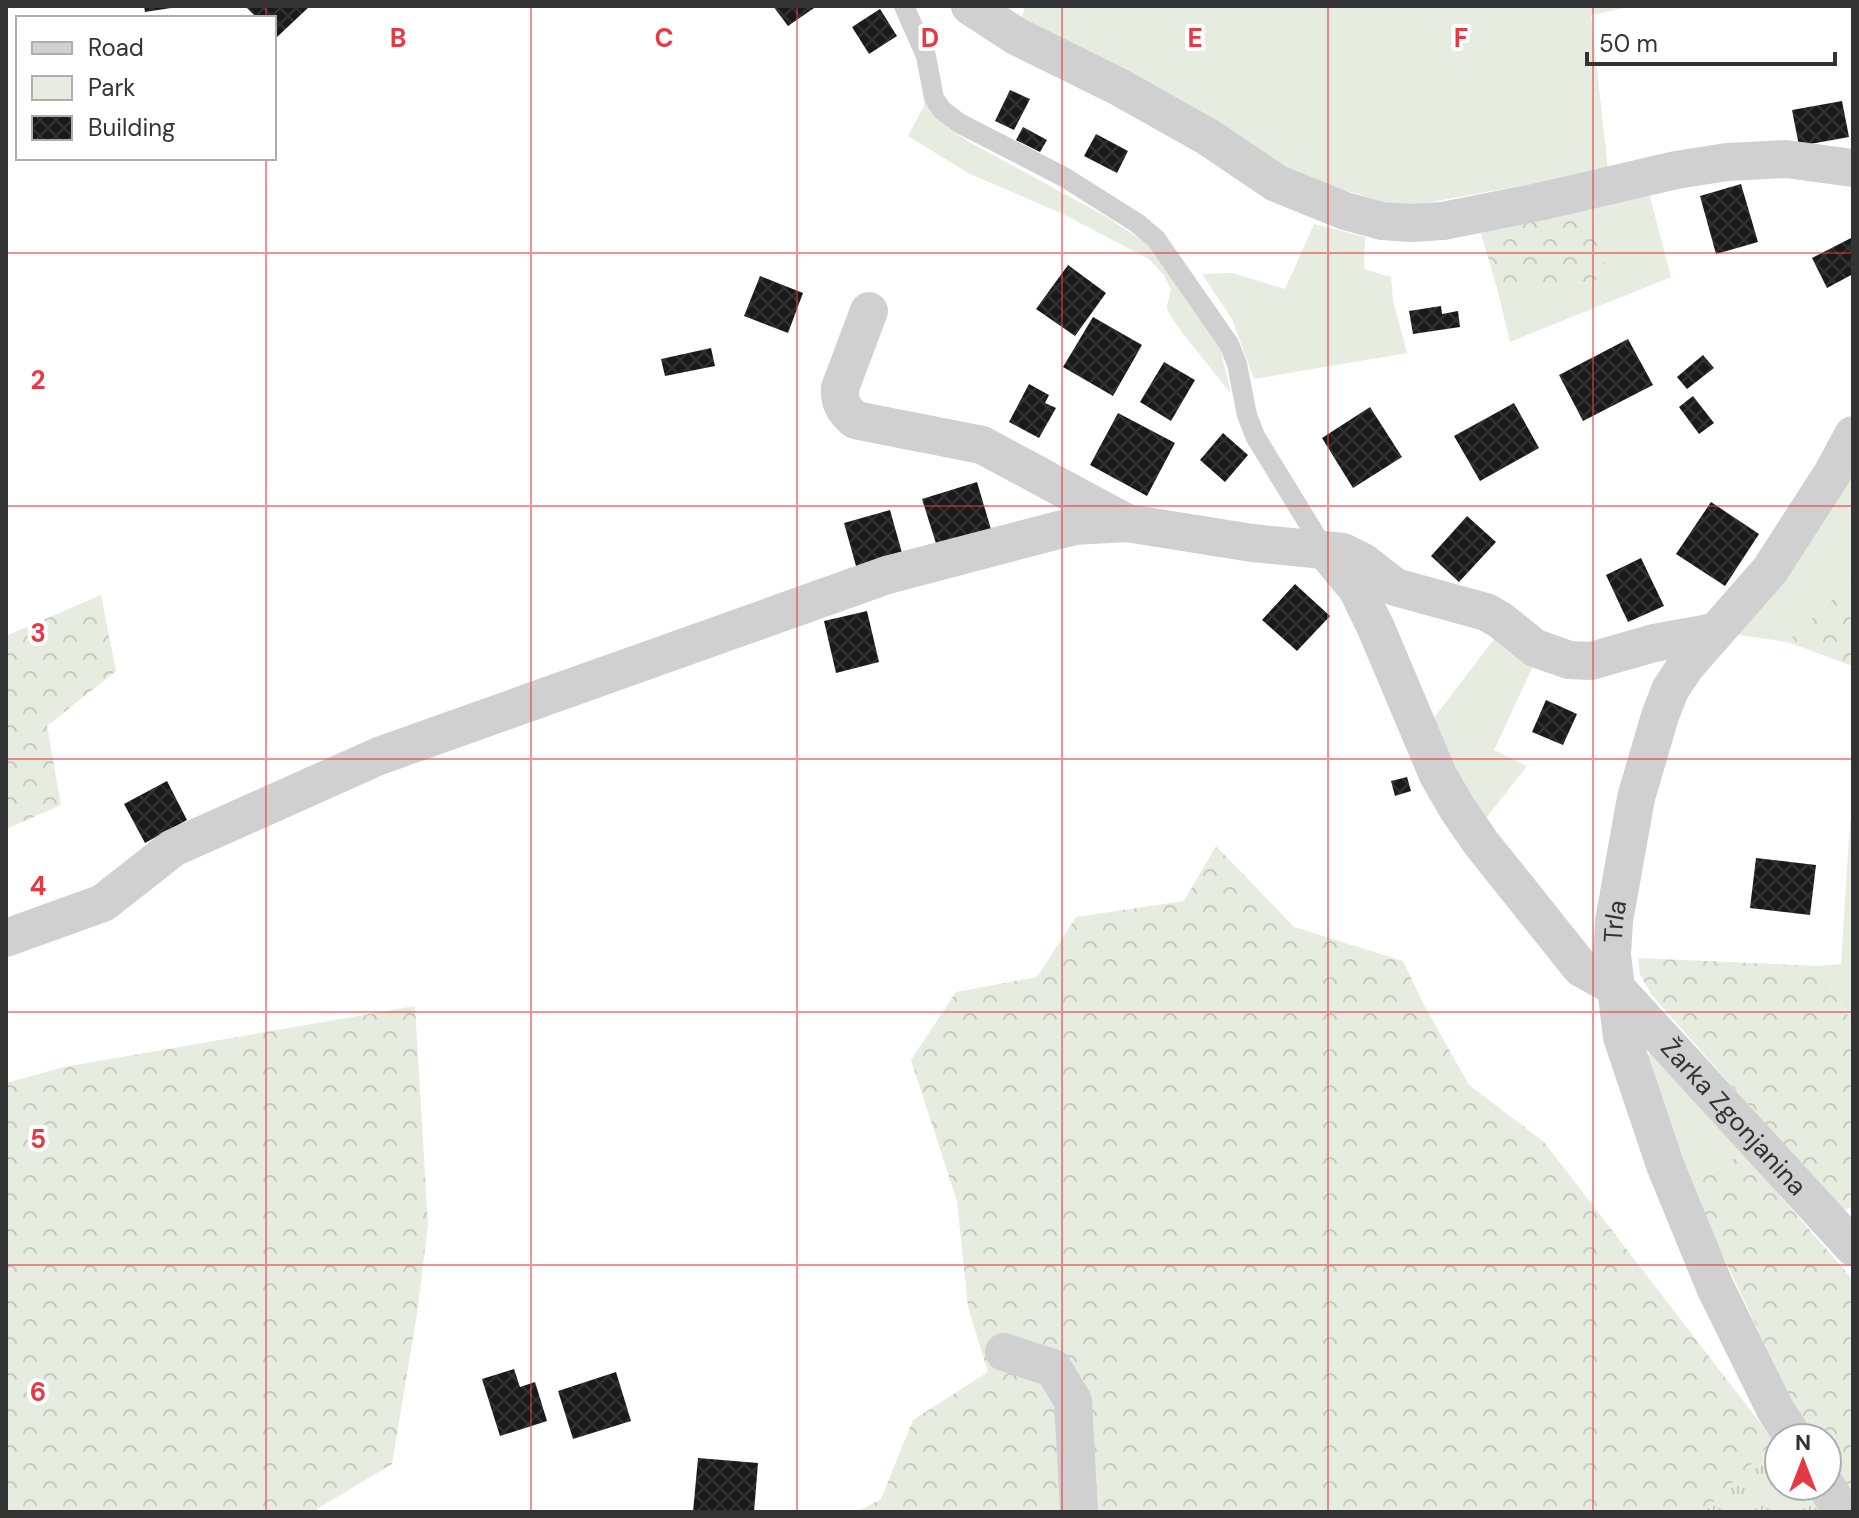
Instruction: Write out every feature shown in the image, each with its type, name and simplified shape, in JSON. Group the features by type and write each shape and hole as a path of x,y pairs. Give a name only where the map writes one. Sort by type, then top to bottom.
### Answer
{"street":[{"path":"970,6 1016,36 1119,87 1196,130 1276,183 1345,211 1382,221 1443,221 1676,170 1727,162 1786,159 1853,168"},
{"path":"869,311 840,388 839,399 844,410 855,420 982,445 1127,523"},
{"name":"Trla","path":"1783,1422 1715,1287 1665,1165 1622,1037 1612,955 1614,921 1640,785 1670,690 1685,667 1770,570 1832,474 1853,435"},
{"path":"6,938 103,903 173,848 379,756 887,575 1074,526 1127,523 1252,543 1343,552 1363,562 1395,587 1486,612 1535,648 1569,660 1600,660 1654,643 1715,632"},
{"name":"Žarka Zgonjanina","path":"1324,549 1357,589 1438,775 1481,843 1581,968 1615,987 1853,1247"},
{"path":"1004,1352 1053,1368 1073,1401 1079,1512"}],"lane":[{"path":"904,6 926,56 934,98 942,110 959,123 1064,177 1137,223 1156,239 1229,344 1255,436 1324,549"}],"green space":[{"path":"1025,6 1633,6 1591,15 1608,170 1415,205 1380,201 1285,172 1021,22"},
{"path":"926,102 948,128 971,143 1105,216 1146,243 1219,344 1231,393 1170,314 1167,308 1171,289 1163,274 1149,259 1061,213 968,173 908,136"},
{"path":"1649,193 1671,277 1510,342 1498,292 1608,279 1590,204"},
{"path":"1590,204 1608,279 1498,292 1481,233"},
{"path":"1314,224 1365,237 1364,269 1391,277 1393,301 1407,353 1254,379 1232,319 1202,274 1232,273 1285,289"},
{"path":"1853,464 1853,580 1787,642 1733,634"},
{"path":"1853,580 1853,666 1787,642"},
{"path":"101,595 116,671 47,726 61,805 6,829 6,636"},
{"path":"1498,634 1534,664 1494,750 1527,766 1483,822 1459,787 1433,719"},
{"path":"1853,819 1853,1024 1818,966 1841,964 1850,821"},
{"path":"1216,846 1294,927 1403,961 1469,1085 1544,1142 1763,1427 1763,1452 1704,1512 857,1512 881,1499 913,1420 988,1372 968,1307 957,1201 911,1060 956,992 1037,977 1076,917 1184,901"},
{"path":"1638,958 1818,966 1853,1024 1853,1206 1842,1211 1651,994 1640,974"},
{"path":"415,1006 428,1225 392,1464 312,1512 6,1512 6,1083 64,1067"},
{"path":"1658,1049 1743,1153 1690,1186 1639,1061"},
{"path":"1743,1153 1853,1280 1853,1496 1843,1481 1843,1422 1804,1422 1794,1406 1690,1186"},
{"path":"1763,1452 1763,1502 1814,1502 1821,1512 1704,1512"}],"building":[{"path":"144,6 171,6 171,8 145,12"},
{"path":"245,6 310,6 276,38 276,16 255,16"},
{"path":"773,6 817,6 788,26"},
{"path":"880,9 897,36 869,54 852,27"},
{"path":"1010,90 1030,99 1014,130 995,121"},
{"path":"1842,101 1849,137 1799,146 1792,110"},
{"path":"1023,127 1047,140 1040,152 1016,140"},
{"path":"1096,134 1128,151 1117,173 1084,156"},
{"path":"1741,184 1758,242 1716,254 1700,196"},
{"path":"1853,237 1853,274 1827,288 1812,258"},
{"path":"1068,265 1106,293 1075,336 1036,309"},
{"path":"760,276 803,293 788,333 744,316"},
{"path":"1441,306 1442,314 1458,311 1460,327 1413,334 1409,311"},
{"path":"1093,317 1142,345 1113,396 1063,367"},
{"path":"1628,339 1653,385 1583,421 1559,375"},
{"path":"711,348 715,366 665,376 661,359"},
{"path":"1703,355 1714,368 1687,389 1677,377"},
{"path":"1164,362 1195,380 1171,421 1140,402"},
{"path":"1029,384 1049,395 1045,403 1056,408 1039,438 1009,422"},
{"path":"1693,396 1714,423 1699,434 1679,407"},
{"path":"1514,403 1539,448 1480,481 1454,436"},
{"path":"1370,407 1402,457 1353,488 1322,438"},
{"path":"1118,413 1175,443 1147,496 1090,465"},
{"path":"1223,433 1248,455 1225,482 1200,460"},
{"path":"977,482 993,536 939,553 922,499"},
{"path":"1711,502 1759,534 1725,586 1676,554"},
{"path":"890,510 904,560 858,573 844,523"},
{"path":"1467,516 1496,542 1459,582 1431,556"},
{"path":"1641,558 1664,606 1628,622 1606,575"},
{"path":"1295,584 1330,616 1297,651 1262,620"},
{"path":"867,611 879,662 836,673 824,621"},
{"path":"1546,700 1577,714 1563,745 1532,732"},
{"path":"1407,777 1411,791 1395,796 1391,781"},
{"path":"167,781 187,820 145,843 124,804"},
{"path":"1756,858 1816,865 1810,915 1750,908"},
{"path":"514,1369 520,1387 535,1382 547,1421 500,1436 482,1379"},
{"path":"616,1372 631,1421 573,1439 558,1391"},
{"path":"698,1458 758,1463 754,1512 693,1512"}]}
